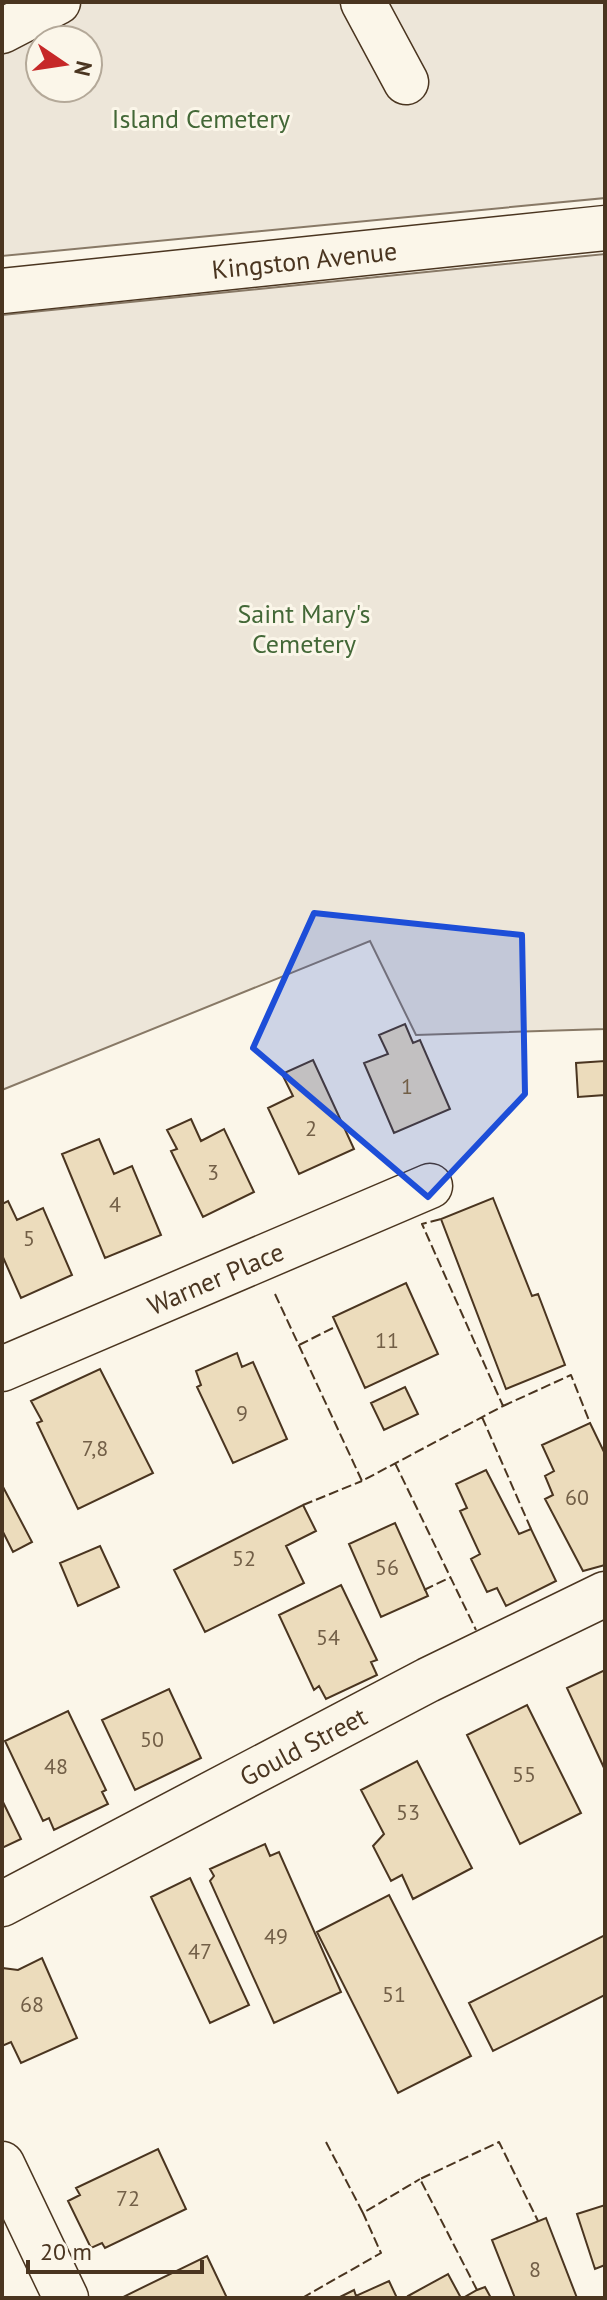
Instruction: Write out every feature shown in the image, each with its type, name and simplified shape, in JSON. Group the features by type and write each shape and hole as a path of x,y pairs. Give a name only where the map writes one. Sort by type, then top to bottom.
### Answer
{"street":[{"path":"2,31 58,2"},
{"path":"363,2 406,82"},
{"name":"Kingston Avenue","path":"2,291 605,228"},
{"name":"Warner Place","path":"2,1369 430,1186"},
{"name":"Gould Street","path":"2,1904 428,1680 605,1594"},
{"path":"2,2164 60,2295"}],"highlighted area":[{"path":"314,913 522,935 525,1094 428,1197 253,1048"}],"green space":[{"name":"Island Cemetery","path":"2,2 605,2 605,198 2,256"},
{"name":"Saint Mary's Cemetery","path":"605,254 605,1029 416,1035 370,941 2,1090 2,315"}],"building":[{"path":"405,1024 413,1043 420,1040 450,1109 394,1133 364,1063 388,1054 379,1035"},
{"path":"313,1060 354,1149 299,1174 268,1108 293,1096 282,1074"},
{"path":"605,1061 605,1095 578,1097 576,1063"},
{"path":"191,1119 201,1141 224,1129 254,1192 203,1217 171,1151 177,1149 167,1130"},
{"path":"99,1139 114,1174 132,1166 161,1235 105,1258 62,1154"},
{"path":"493,1198 532,1296 538,1294 565,1365 506,1389 441,1219"},
{"path":"8,1201 17,1220 43,1208 72,1275 21,1298 2,1255 2,1204"},
{"path":"406,1283 438,1354 365,1388 333,1317"},
{"path":"237,1353 242,1367 253,1362 287,1439 233,1463 197,1387 201,1385 196,1371"},
{"path":"100,1369 153,1473 78,1509 37,1423 42,1421 31,1401"},
{"path":"405,1387 418,1414 384,1430 371,1403"},
{"path":"590,1423 605,1454 605,1565 583,1571 545,1499 553,1495 545,1476 554,1471 542,1445"},
{"path":"486,1470 519,1534 531,1529 556,1581 506,1606 497,1588 487,1592 471,1559 480,1554 460,1511 467,1508 456,1484"},
{"path":"2,1485 32,1542 13,1552 2,1530"},
{"path":"303,1505 316,1531 286,1546 304,1583 205,1632 174,1570"},
{"path":"395,1523 428,1596 381,1617 349,1544"},
{"path":"100,1546 119,1587 78,1606 60,1563"},
{"path":"341,1585 377,1660 371,1662 377,1675 326,1699 319,1686 314,1690 279,1615"},
{"path":"605,1670 605,1770 567,1688"},
{"path":"169,1689 201,1758 135,1790 102,1720"},
{"path":"527,1705 581,1813 520,1844 467,1735"},
{"path":"68,1711 106,1790 102,1792 108,1804 54,1830 49,1818 43,1821 5,1741"},
{"path":"417,1761 472,1868 413,1899 402,1875 391,1881 373,1846 384,1834 361,1790"},
{"path":"2,1800 21,1839 2,1848"},
{"path":"265,1844 270,1856 279,1852 341,1992 274,2023 210,1881 214,1876 210,1869"},
{"path":"190,1878 249,2005 210,2023 151,1897"},
{"path":"389,1895 471,2056 398,2093 317,1932"},
{"path":"605,1935 605,1995 493,2051 469,2003"},
{"path":"42,1958 77,2038 21,2063 11,2042 2,2046 2,1968 18,1970"},
{"path":"158,2149 186,2209 105,2248 102,2243 91,2248 68,2201 80,2195 76,2188"},
{"path":"605,2205 605,2265 595,2269 577,2214"},
{"path":"546,2218 577,2298 515,2298 492,2240"},
{"path":"207,2256 227,2298 123,2298 123,2297"},
{"path":"448,2274 461,2298 409,2298 408,2296"},
{"path":"389,2281 397,2298 338,2298 354,2290 356,2296"},
{"path":"485,2287 491,2298 463,2298 477,2290"}],"fence":[{"path":"275,1294 362,1481 503,1406 422,1224 441,1219"},
{"path":"299,1345 337,1326"},
{"path":"503,1406 571,1375 590,1423"},
{"path":"482,1417 531,1529"},
{"path":"395,1463 476,1630"},
{"path":"303,1505 362,1481"},
{"path":"424,1590 451,1577"},
{"path":"326,2142 363,2213 420,2179"},
{"path":"477,2290 420,2179 499,2142 538,2221"},
{"path":"302,2298 381,2253 363,2213"}]}
